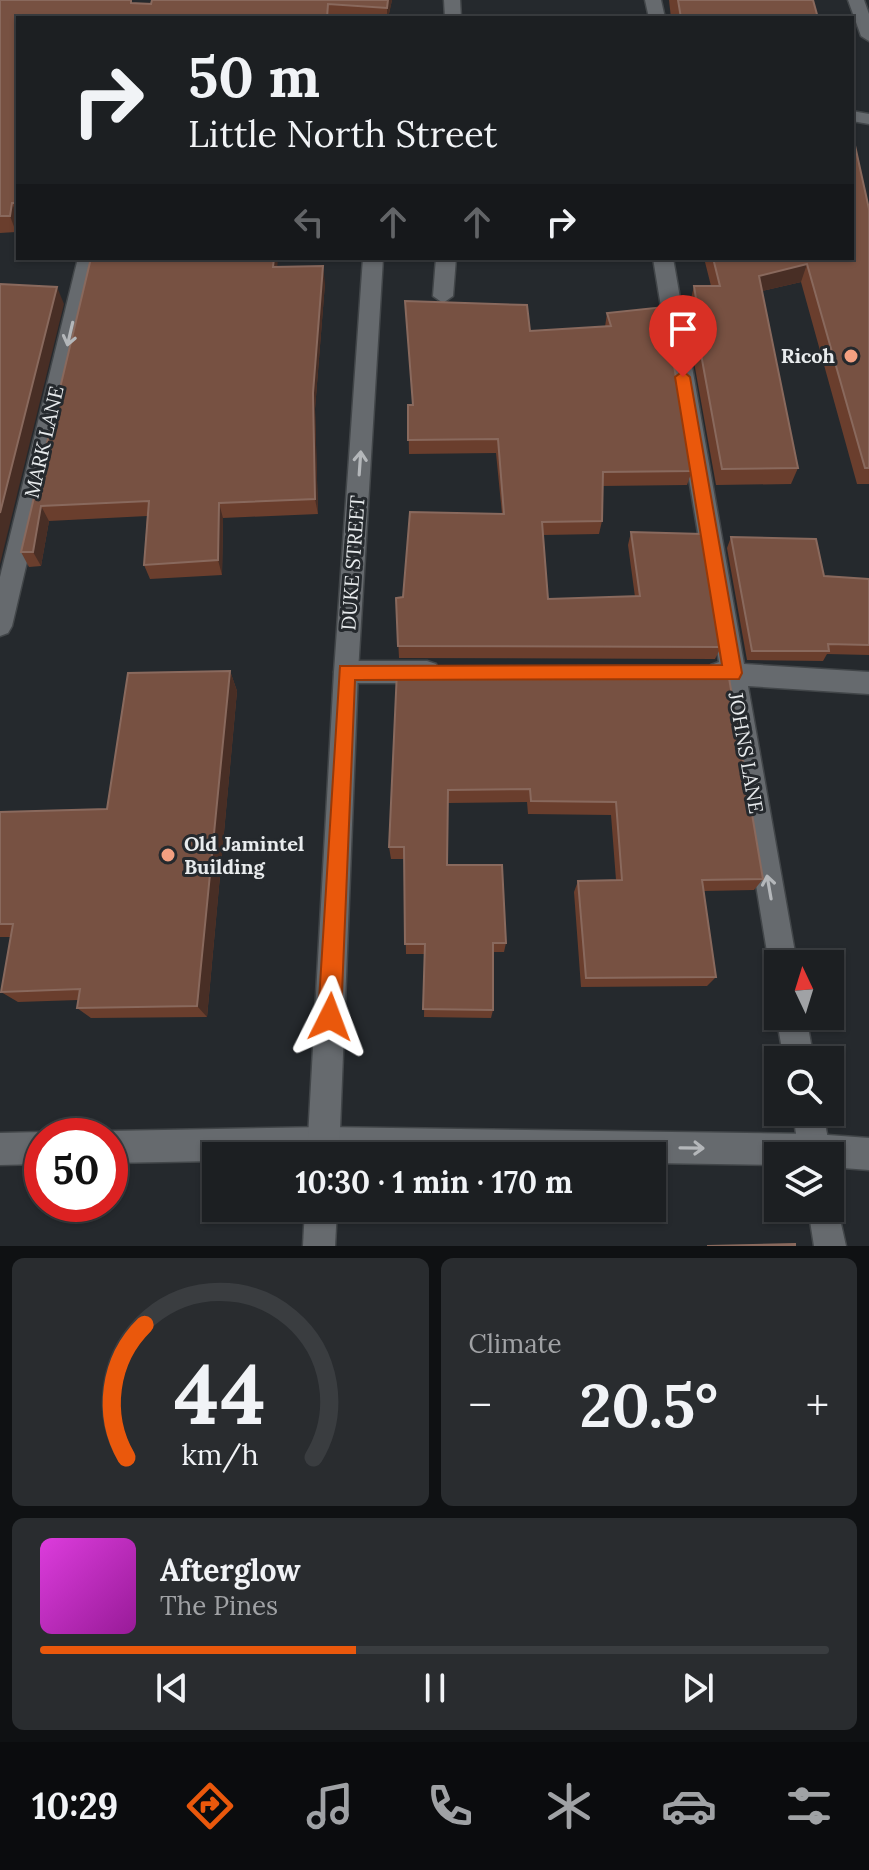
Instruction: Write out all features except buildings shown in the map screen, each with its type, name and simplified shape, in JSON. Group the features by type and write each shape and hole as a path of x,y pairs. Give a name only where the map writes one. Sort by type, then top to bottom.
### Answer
{"street":[{"path":"856,0 869,36"},
{"name":"MARK LANE","path":"0,626 88,260"},
{"name":"DUKE STREET","path":"323,1142 346,672 373,260"},
{"path":"443,296 446,260"},
{"name":"JOHNS LANE","path":"663,260 781,950"},
{"path":"346,672 455,672"},
{"path":"702,673 869,683"},
{"path":"128,1147 202,1148"},
{"path":"0,1149 24,1148"},
{"path":"666,1152 764,1153"},
{"path":"844,1154 869,1154"},
{"path":"319,1246 320,1222"},
{"path":"826,1222 830,1246"}],"place":[{"name":"Ricoh","path":"851,356"},
{"name":"Old Jamintel Building","path":"168,855"}],"route":[{"path":"330,1017 346,672 733,673 683,377"}]}
